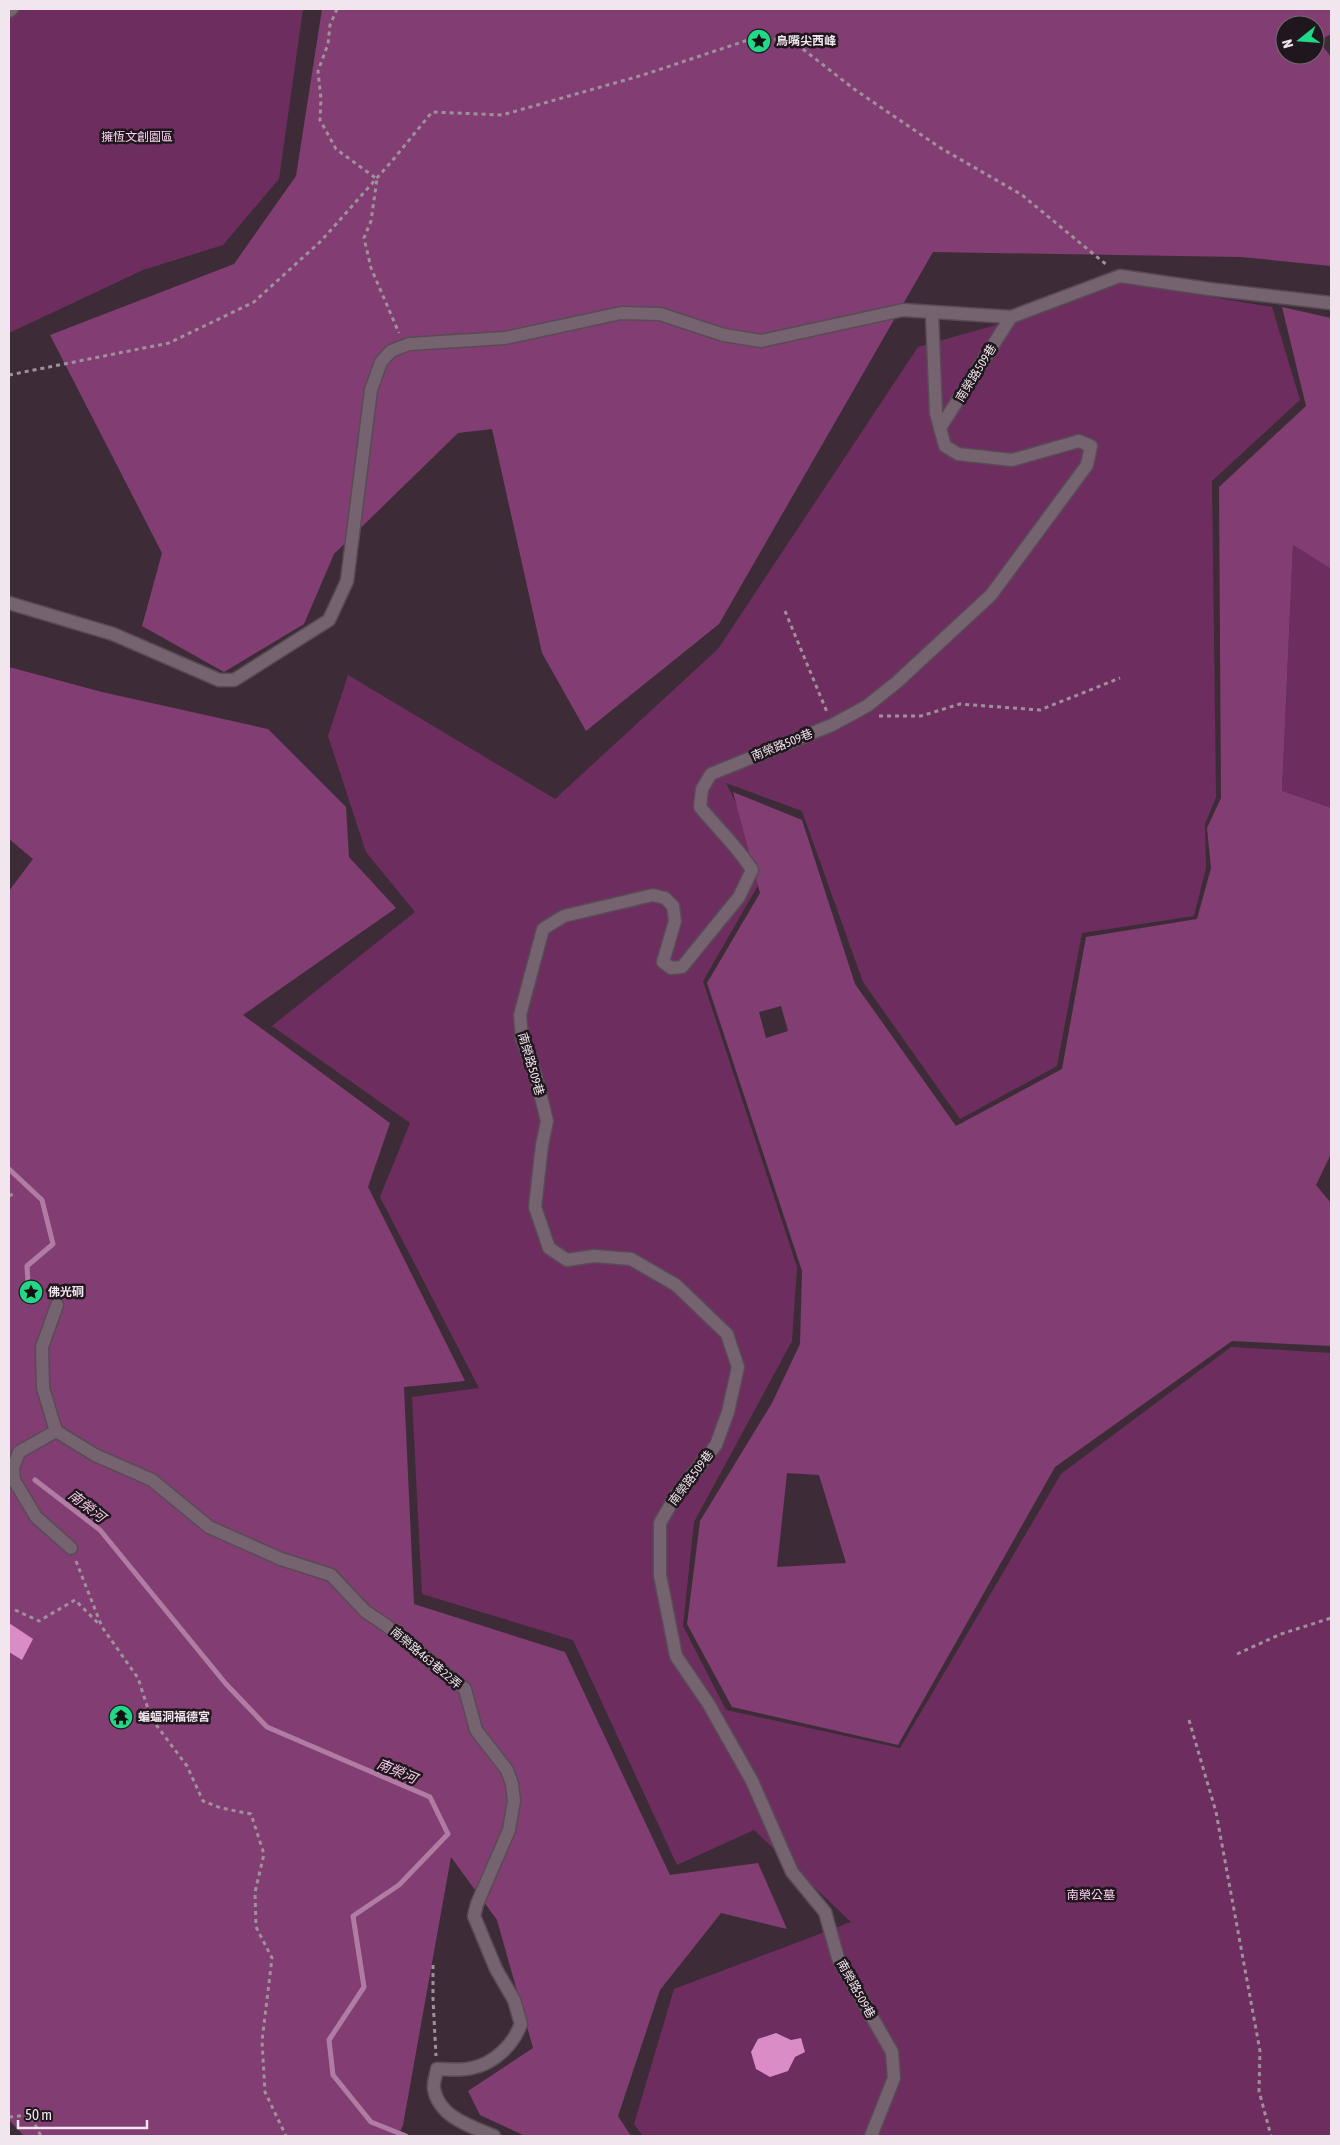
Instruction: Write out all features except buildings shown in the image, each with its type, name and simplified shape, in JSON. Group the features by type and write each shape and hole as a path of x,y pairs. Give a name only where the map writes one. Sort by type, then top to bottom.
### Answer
{"lane":[{"path":"9,603 113,634 219,680 234,680 329,620 347,581 371,390 381,362 391,351 409,344 505,338 621,313 660,314 724,335 762,341 903,310 932,314 1011,317 1120,276 1209,289 1331,303"},
{"name":"南榮路509巷","path":"871,2136 894,2078 892,2052 838,1958 825,1912 792,1872 752,1781 708,1703 676,1656 660,1575 660,1523 676,1495 716,1445 728,1412 738,1367 727,1334 676,1285 631,1259 594,1256 567,1260 549,1248 535,1208 542,1145 547,1121 536,1077 522,1039 520,1015 543,928 564,916 653,895 665,898 673,906 676,921 663,962 671,968 682,967 739,897 752,870 739,848 719,830 700,807 702,790 711,774 832,725 866,706 991,595 1087,465 1091,446 1079,441 1012,460 958,454 945,446 936,413 932,314"},
{"name":"南榮路509巷","path":"940,428 1011,317"},
{"path":"57,1305 42,1347 43,1388 56,1431 19,1452 13,1468 14,1480 36,1517 71,1548"},
{"name":"南榮路463巷22弄","path":"56,1431 95,1455 152,1480 208,1527 282,1559 331,1575 365,1611 401,1637 464,1689 476,1730 508,1770 512,1784 514,1801 509,1830 477,1904 474,1916 496,1969 514,2000 521,2024 515,2038 490,2062 470,2069 437,2069"},
{"path":"437,2069 433,2088 443,2110 461,2122 494,2136"}],"path":[{"path":"337,9 330,25 328,44 318,72 321,99 320,120 336,149 377,179"},
{"path":"9,375 169,343 254,302 321,241 377,179 432,112 502,115 643,75 748,40 790,39 854,89 916,131 1022,195 1120,276"},
{"path":"377,179 371,221 364,238 371,268 399,333 400,347"},
{"path":"785,612 832,725"},
{"path":"866,706 879,716 922,716 960,704 1040,710 1120,678"},
{"path":"9,1196 15,1193"},
{"path":"71,1548 102,1627"},
{"path":"15,1610 39,1620 75,1600 102,1627 138,1678 151,1718 187,1766 203,1801 221,1808 250,1814 264,1854 255,1892 256,1927 272,1958 262,2042 265,2092 286,2136"},
{"path":"1237,1654 1281,1634 1331,1618"},
{"path":"1189,1720 1216,1812 1260,2051 1259,2091 1271,2136"},
{"path":"433,1965 437,2069"},
{"path":"9,2116 30,2115 42,2136"}],"green space":[{"name":"擁恆文創園區","path":"9,9 303,9 279,179 223,245 143,270 9,333"},
{"name":"南榮公墓","path":"1120,282 1272,307 1300,400 1212,481 1216,797 1205,824 1206,868 1194,916 1082,933 1057,1066 960,1119 863,982 802,811 726,783 768,868 703,981 797,1267 792,1341 694,1522 683,1626 726,1710 900,1748 1061,1474 1231,1347 1331,1353 1331,2136 643,2136 634,2124 674,1989 851,1922 754,1830 677,1865 573,1640 422,1594 412,1397 479,1388 380,1197 410,1123 272,1026 415,912 366,852 328,736 348,675 555,799 718,649 918,347 1059,307"},
{"path":"1293,545 1331,569 1331,809 1282,792"}],"shaded area":[{"path":"322,9 1331,9 1331,34 1325,38 1325,15 1275,15 1275,65 1325,65 1325,49 1331,57 1331,266 1241,257 933,252 719,624 586,731 542,653 492,429 458,433 334,554 304,624 224,672 142,626 162,553 50,335 234,264 296,176"},
{"path":"1282,307 1331,318 1331,569 1293,545 1282,791 1331,808 1331,1154 1316,1185 1331,1203 1331,1346 1232,1341 1055,1467 898,1745 732,1707 687,1624 700,1521 772,1403 800,1344 802,1271 707,983 760,893 733,792 802,820 855,984 956,1126 1062,1069 1086,937 1197,919 1211,868 1207,828 1221,798 1219,487 1306,406","holes":["781,1006 788,1031 766,1038 759,1012","787,1473 819,1475 846,1563 777,1567"]},
{"path":"9,667 102,692 268,729 346,807 349,857 396,908 243,1015 390,1123 368,1187 465,1381 404,1387 414,1604 565,1652 670,1875 758,1863 787,1929 721,1913 660,1990 618,2116 631,2136 525,2136 480,2115 468,2091 533,2048 497,1920 451,1857 403,2125 398,2136 24,2136 9,2120 9,891 33,859 9,839"}],"waterway":[{"name":"南榮河","path":"9,1169 42,1200 53,1244 27,1266 29,1302"},
{"name":"南榮河","path":"35,1480 100,1530 226,1684 267,1727 430,1797 448,1834 399,1885 353,1916 364,1987 329,2040 333,2075 371,2122 406,2136"}],"place":[{"name":"鳥嘴尖西峰","path":"759,41"},
{"name":"佛光硐","path":"31,1292"},
{"name":"蝙蝠洞福德宮","path":"121,1717"}]}
